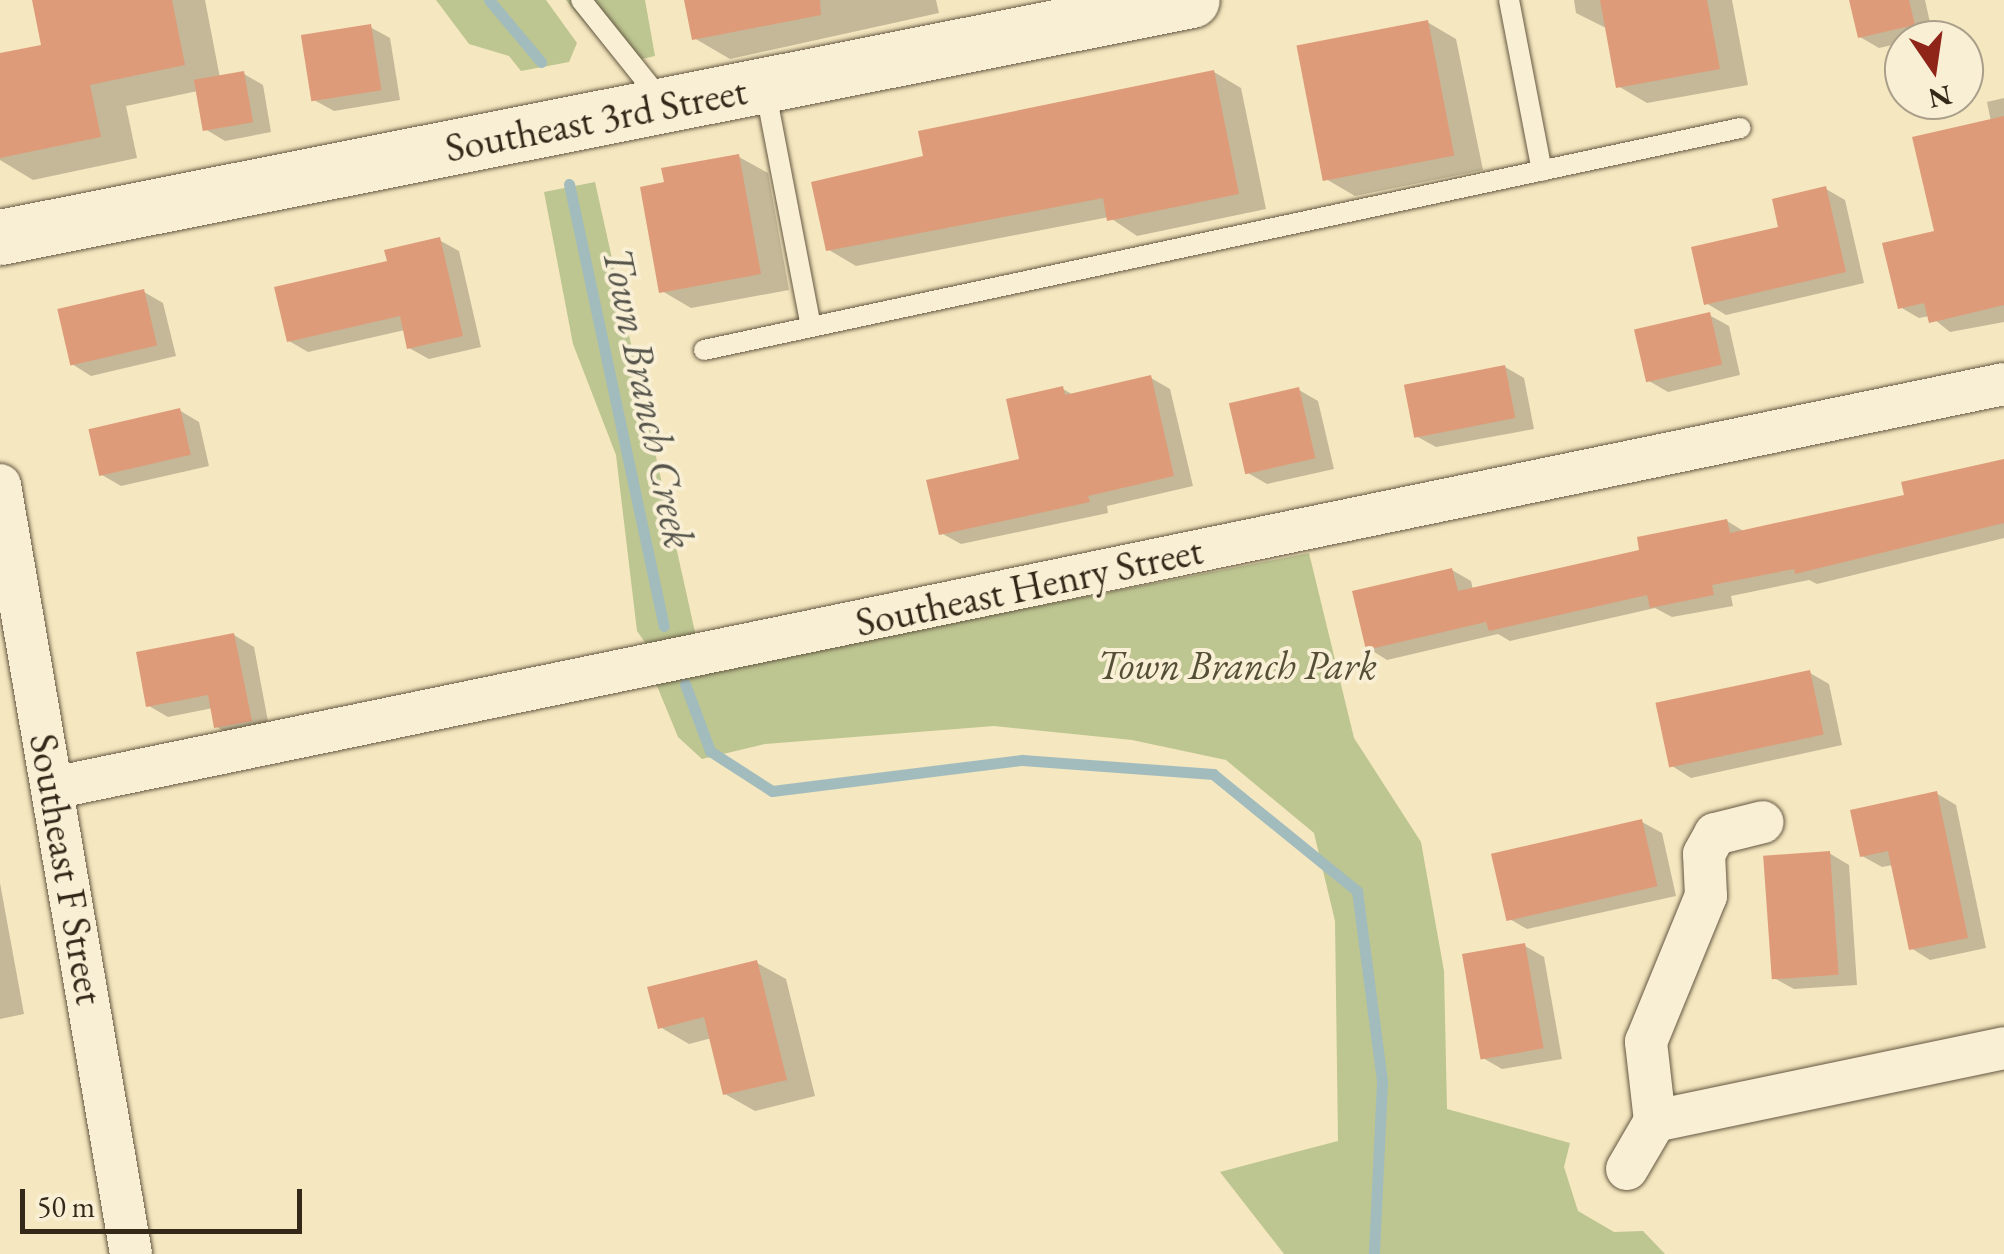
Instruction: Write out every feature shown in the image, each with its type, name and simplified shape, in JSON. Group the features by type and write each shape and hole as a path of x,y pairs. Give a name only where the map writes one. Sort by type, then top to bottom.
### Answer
{"street":[{"name":"Southeast 3rd Street","path":"0,237 1192,0"},
{"name":"Southeast Henry Street","path":"54,788 2004,384"},
{"name":"Southeast F Street","path":"0,485 131,1254"},
{"path":"1627,1169 1655,1121 1646,1042 1706,896 1704,854 1714,834 1763,822"},
{"path":"1655,1121 2004,1048"}],"lane":[{"path":"580,0 665,105"},
{"path":"1508,0 1542,171"},
{"path":"765,85 811,327"},
{"path":"704,350 1740,128"}],"green space":[{"path":"436,0 546,0 577,43 569,62 521,71 509,56 469,44"},
{"path":"566,0 645,0 655,56 620,64"},
{"path":"595,182 697,641 652,652 637,631 616,455 573,344 544,192"},
{"name":"Town Branch Park","path":"1309,553 1354,738 1421,842 1444,971 1447,1109 1570,1143 1564,1167 1578,1211 1614,1232 1643,1231 1665,1254 1284,1254 1220,1172 1338,1141 1335,921 1314,833 1226,760 1132,740 994,726 765,744 702,759 678,737 655,681"}],"building":[{"path":"32,0 172,0 185,65 90,85 101,137 0,158 0,53 41,45"},
{"path":"684,0 820,0 821,15 692,40"},
{"path":"1600,0 1707,0 1720,69 1616,88"},
{"path":"1849,0 1909,0 1914,20 1884,20 1884,32 1858,38"},
{"path":"1428,20 1454,155 1323,181 1296,46"},
{"path":"371,24 381,90 311,101 301,35"},
{"path":"1214,70 1239,194 1107,221 1103,198 826,251 811,182 923,156 918,131"},
{"path":"244,71 253,122 203,131 194,80"},
{"path":"2004,116 2004,305 1929,323 1924,303 1898,309 1882,243 1934,231 1912,137"},
{"path":"739,154 761,274 659,293 640,187 664,182 661,168"},
{"path":"1826,186 1846,272 1704,305 1691,247 1778,227 1772,199"},
{"path":"440,237 463,336 407,349 400,316 287,342 274,287 387,261 384,250"},
{"path":"144,289 157,346 70,366 57,309"},
{"path":"1710,312 1722,365 1646,382 1634,330"},
{"path":"1505,365 1515,418 1414,438 1404,385"},
{"path":"1151,375 1174,476 1088,496 1090,502 939,535 926,480 1019,459 1006,399 1063,386 1065,395"},
{"path":"1299,387 1315,458 1245,474 1229,403"},
{"path":"180,408 191,455 99,476 88,429"},
{"path":"2004,459 2004,523 1795,574 1794,569 1712,585 1714,595 1650,608 1647,595 1489,631 1486,622 1366,650 1352,591 1452,568 1458,591 1639,550 1637,537 1727,519 1730,533 1904,495 1901,482"},
{"path":"234,633 252,721 214,728 208,695 146,707 136,652"},
{"path":"1810,670 1824,735 1669,767 1655,703"},
{"path":"1937,791 1968,938 1909,950 1888,851 1860,857 1850,810"},
{"path":"1642,819 1658,886 1506,921 1491,854"},
{"path":"1830,851 1839,975 1772,979 1763,856"},
{"path":"1525,943 1544,1048 1481,1059 1462,954"},
{"path":"757,960 787,1080 723,1095 704,1017 658,1029 647,987"}],"waterway":[{"name":"Town Branch Creek","path":"489,0 541,62"},
{"name":"Town Branch Creek","path":"569,184 664,626"},
{"name":"Town Branch Creek","path":"685,684 710,751 772,791 1022,760 1213,774 1357,891 1382,1082 1374,1254"}]}
